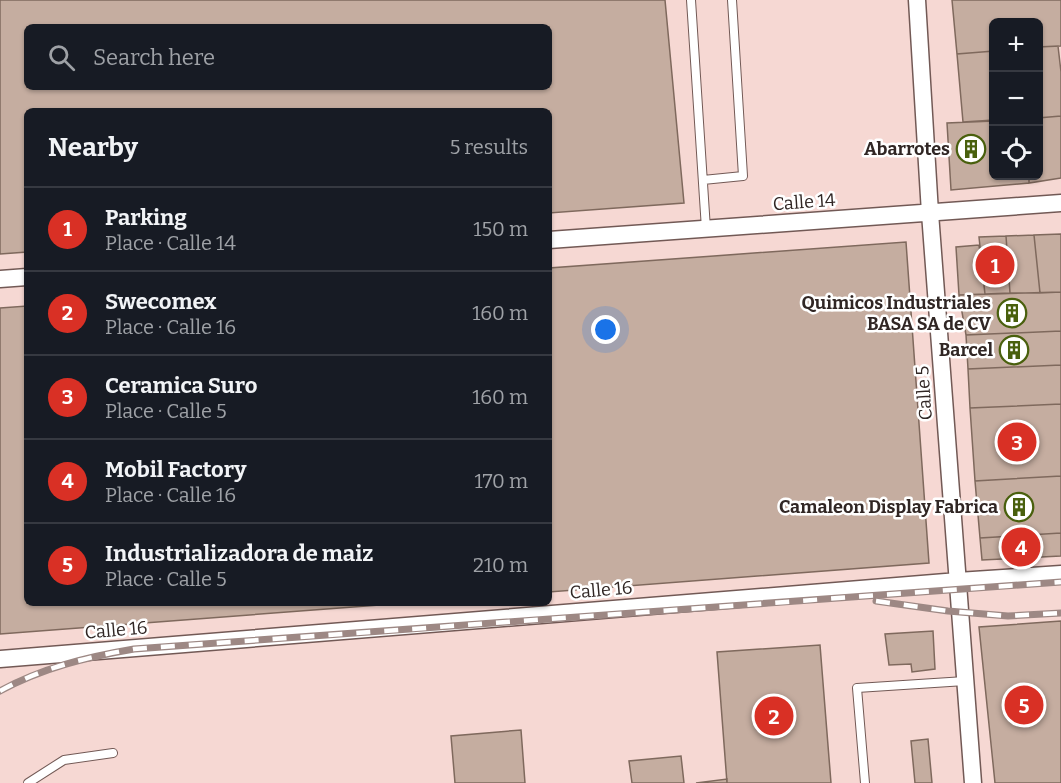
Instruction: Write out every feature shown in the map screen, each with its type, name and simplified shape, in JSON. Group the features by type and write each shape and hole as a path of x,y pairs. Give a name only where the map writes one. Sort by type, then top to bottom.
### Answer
{"street":[{"name":"Calle 5","path":"916,0 973,783"},
{"name":"Calle 14","path":"552,240 1061,203"},
{"path":"0,279 24,277"},
{"name":"Calle 16","path":"0,659 1061,574"}],"lane":[{"path":"691,0 706,229"},
{"path":"703,180 743,176 732,0"},
{"path":"865,783 857,688 965,681"},
{"path":"28,783 64,760 113,753"}],"building":[{"path":"0,0 665,0 684,203 552,213 552,108 24,108 24,252 0,254"},
{"path":"952,0 1061,0 1061,46 1043,47 1043,18 989,18 989,51 957,54"},
{"path":"1058,46 1061,72 1061,116 1043,118 1043,47"},
{"path":"989,51 989,120 963,122 957,54"},
{"path":"1061,116 1061,178 1029,183 1029,180 1043,180 1043,118"},
{"name":"Abarrotes","path":"989,121 989,180 1029,180 1029,183 951,190 947,123"},
{"path":"1061,234 1061,292 1040,293 1034,235"},
{"path":"1034,235 1040,293 1010,293 1006,236"},
{"path":"1006,236 1010,293 985,294 979,237"},
{"path":"906,242 929,563 552,592 552,268"},
{"path":"979,245 985,294 959,295 956,247"},
{"name":"Quimicos Industriales BASA SA de CV","path":"1061,292 1061,331 966,335 959,295"},
{"path":"24,306 24,606 367,606 0,634 0,308"},
{"name":"Barcel","path":"1061,331 1061,365 968,369 966,335"},
{"path":"1061,365 1061,404 970,408 968,369"},
{"path":"1061,404 1061,476 975,481 970,408"},
{"name":"Camaleon Display Fabrica","path":"1061,476 1061,533 980,538 975,481"},
{"path":"1061,533 1061,556 982,560 980,538"},
{"path":"1061,621 1061,783 995,783 979,627"},
{"path":"933,631 935,669 912,672 911,664 889,665 885,634"},
{"path":"820,645 831,783 727,783 717,652"},
{"path":"521,730 525,783 455,783 451,736"},
{"path":"928,739 932,783 915,783 911,741"},
{"path":"681,756 684,783 632,783 629,761"},
{"path":"727,779 727,783 696,783"}],"railway":[{"path":"0,691 65,664 134,649 1061,582"},
{"path":"876,601 948,611 1008,616 1061,613"}],"place":[{"name":"Abarrotes","path":"971,149"},
{"name":"Parking","path":"995,265"},
{"name":"Quimicos Industriales BASA SA de CV","path":"1012,313"},
{"name":"Barcel","path":"1014,350"},
{"name":"Ceramica Suro","path":"1017,442"},
{"name":"Camaleon Display Fabrica","path":"1019,507"},
{"name":"Mobil Factory","path":"1021,547"},
{"name":"Industrializadora de maiz","path":"1024,705"},
{"name":"Swecomex","path":"774,716"}]}
